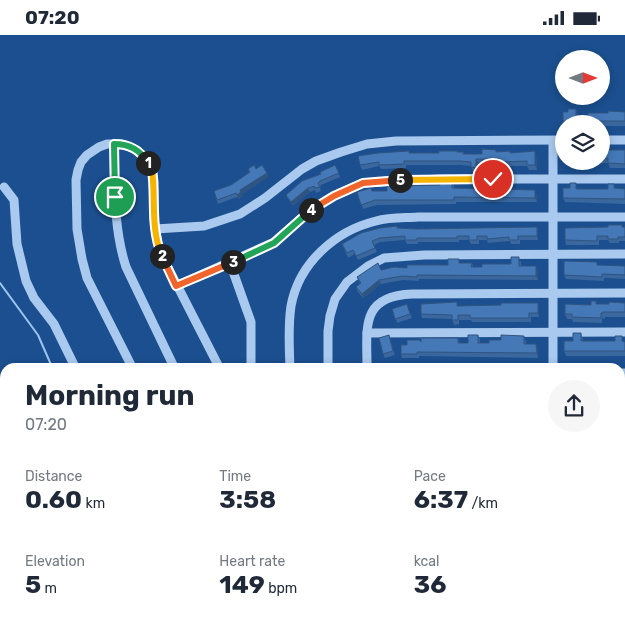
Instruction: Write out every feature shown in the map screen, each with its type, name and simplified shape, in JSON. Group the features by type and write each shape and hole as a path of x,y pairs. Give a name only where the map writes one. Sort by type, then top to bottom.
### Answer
{"street":[{"path":"610,140 625,140"},
{"path":"155,229 204,226 240,214 316,161 367,145 396,141 553,141 553,363"},
{"path":"130,363 87,278 80,252 77,229 76,180 81,162 93,150 107,144 122,144 137,150 152,169 155,229 159,250 217,363"},
{"path":"114,144 116,224 121,252 126,267 172,363"},
{"path":"176,286 274,243 312,209 334,196 363,183 440,179 625,179"},
{"path":"4,187 14,201 17,244 26,281 34,298 54,324 73,363"},
{"path":"290,363 289,331 291,307 299,284 315,258 330,243 344,234 377,220 390,218 625,217"},
{"path":"328,363 328,331 335,299 347,282 368,266 384,258 625,254"},
{"path":"230,263 251,322 251,363"},
{"path":"368,363 368,320 383,300 390,297 412,294 625,293"},
{"path":"367,333 625,332"}],"building":[{"path":"568,109 576,109 576,115 563,115 563,112 568,112"},
{"path":"608,111 625,112 625,121 610,121 610,115 588,115 588,113 608,113"},
{"path":"482,149 496,150 496,152 510,151 510,153 535,151 535,165 527,165 527,161 500,162 500,159 476,159 476,168 471,167 471,162 460,161 404,161 404,164 379,165 379,162 360,165 358,156 409,151 409,153 457,151 463,152 463,154 482,154"},
{"path":"610,150 625,150 625,164 610,163"},
{"path":"254,165 256,169 262,165 267,173 240,190 241,192 237,195 236,193 217,200 214,191 231,185 250,172 248,169"},
{"path":"335,165 339,173 320,181 318,183 320,187 308,188 291,202 286,195 302,181 321,174 320,172"},
{"path":"440,181 452,181 452,188 535,190 535,198 454,197 454,200 375,200 361,205 357,192 371,188 372,191 387,191 387,184 392,184 392,186 440,185"},
{"path":"570,183 576,183 576,189 608,189 608,184 614,184 614,188 625,189 625,199 563,198 563,188 570,188"},
{"path":"608,225 622,225 622,227 625,227 625,237 608,239 608,236 597,236 597,241 565,240 565,228 608,227"},
{"path":"397,226 397,228 417,229 537,227 537,236 518,236 518,240 509,240 509,237 487,239 487,236 477,236 477,240 469,240 469,236 457,236 457,238 417,238 417,240 405,240 405,236 379,238 372,241 375,248 356,256 353,250 347,253 342,244 361,233"},
{"path":"511,257 519,257 519,266 536,266 536,276 417,275 417,277 402,276 379,280 362,294 356,287 361,283 357,277 378,263 381,270 394,267 407,268 407,265 448,265 448,259 459,259 459,263 472,263 471,267 482,267 482,264 511,264"},
{"path":"564,261 597,262 597,265 625,266 625,275 602,274 602,277 564,275"},
{"path":"591,301 596,301 596,304 609,304 609,302 625,303 625,312 603,312 601,313 601,318 572,317 572,314 565,314 565,304 591,305"},
{"path":"457,302 457,306 538,303 538,313 529,313 529,318 470,318 470,315 458,315 458,320 452,320 452,315 421,314 421,304"},
{"path":"407,304 410,314 395,319 392,309"},
{"path":"573,333 581,333 581,341 615,341 615,336 622,336 622,341 625,342 625,351 564,351 564,341 573,341"},
{"path":"389,335 393,351 383,354 379,338"},
{"path":"468,335 478,335 478,343 489,343 489,340 501,340 501,335 524,336 524,344 536,344 537,353 417,352 417,354 401,354 401,345 407,345 407,340 420,340 421,342 421,338 458,338 458,343 468,343"}],"waterway":[{"path":"0,283 38,335 50,363"}],"route":[{"path":"115,197 114,144 122,144 137,150 152,169 154,181 153,206 157,241 163,260 176,286 274,243 312,209 334,196 363,183 440,179 493,179"}]}
